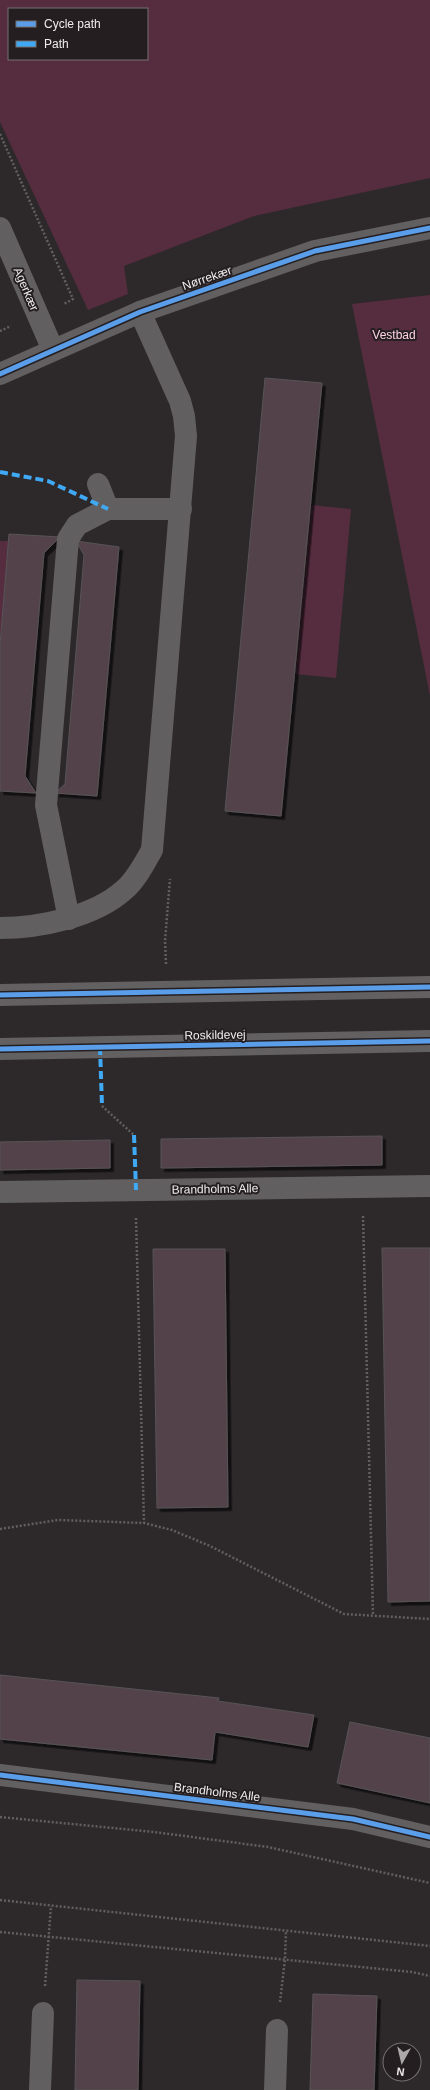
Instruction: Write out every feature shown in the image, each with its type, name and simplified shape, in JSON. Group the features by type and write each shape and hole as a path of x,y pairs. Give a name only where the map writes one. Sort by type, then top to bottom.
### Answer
{"main road":[{"path":"0,995 430,988"},
{"name":"Roskildevej","path":"0,1049 430,1041"}],"street":[{"name":"Agerkær","path":"0,228 53,350"},
{"name":"Nørrekær","path":"0,374 140,312 315,251 430,228"},
{"path":"0,928 69,919 100,907 124,890 141,871 152,850 186,436 184,416 180,401 140,312"},
{"path":"98,484 108,509"},
{"path":"69,919 46,805 68,539 77,525 108,509 181,509"},
{"name":"Brandholms Alle","path":"0,1192 430,1186"},
{"name":"Brandholms Alle","path":"0,1775 353,1819 430,1837"},
{"path":"40,2090 43,2013"},
{"path":"275,2090 277,2030"}],"path":[{"path":"152,850 171,863 165,941 168,992"},
{"path":"102,1106 134,1135"},
{"path":"363,1187 373,1615"},
{"path":"136,1190 144,1523"},
{"path":"0,1529 58,1520 144,1523 172,1530 210,1546 344,1614 430,1619"},
{"path":"0,1817 154,1832 268,1847 430,1883"},
{"path":"0,1900 430,1946"},
{"path":"43,2013 50,1936 51,1906"},
{"path":"277,2030 285,1959 286,1931"},
{"path":"0,1932 285,1959 412,1972 430,1976"}],"green space":[{"path":"0,0 430,0 430,178 254,216 124,266 128,294 88,310 0,122"},
{"name":"Vestbad","path":"430,295 430,696 352,304"},
{"path":"311,505 351,509 336,678 295,674"},
{"path":"0,541 9,541 0,645"}],"building":[{"path":"265,378 322,383 281,816 225,811"},
{"path":"9,534 60,537 44,553 25,776 36,793 0,791 0,645"},
{"path":"76,541 119,547 97,796 55,793 65,784 84,555"},
{"path":"382,1136 382,1165 161,1168 161,1139"},
{"path":"110,1140 110,1168 0,1170 0,1142"},
{"path":"382,1248 430,1248 430,1601 388,1602"},
{"path":"153,1249 225,1249 228,1507 157,1508"},
{"path":"0,1675 219,1698 218,1701 314,1715 308,1747 215,1732 212,1760 0,1739"},
{"path":"350,1722 430,1738 430,1803 337,1783"},
{"path":"77,1980 140,1981 138,2090 75,2090"},
{"path":"313,1994 377,1996 374,2090 310,2090"}],"marked path":[{"path":"0,472 48,481 108,509"},
{"path":"100,1047 102,1106"},
{"path":"134,1135 136,1190"}],"cycle path":[{"path":"0,374 140,312 315,251 430,228"},
{"path":"0,995 430,987"},
{"path":"0,1049 430,1041"},
{"path":"0,1775 353,1819 430,1837"}]}
